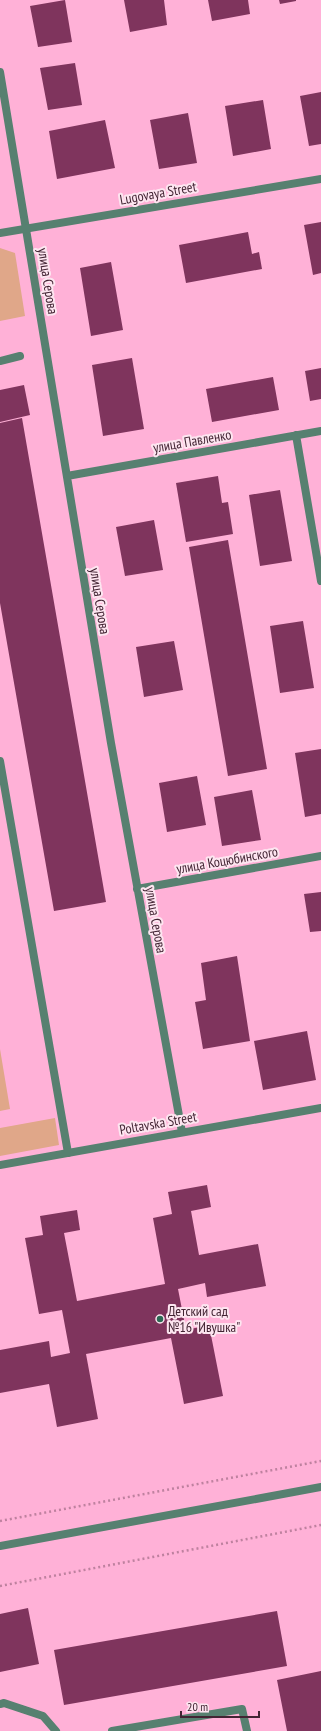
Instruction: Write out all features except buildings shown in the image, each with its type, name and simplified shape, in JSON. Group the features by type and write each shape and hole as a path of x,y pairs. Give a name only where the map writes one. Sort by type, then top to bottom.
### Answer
{"street":[{"name":"улица Серова","path":"0,72 111,743 182,1132"},
{"name":"Lugovaya Street","path":"0,233 321,179"},
{"path":"0,360 20,356"},
{"name":"улица Павленко","path":"67,476 321,431"},
{"path":"296,435 321,581"},
{"path":"0,761 68,1153"},
{"name":"улица Коцюбинского","path":"137,889 321,856"},
{"name":"Poltavska Street","path":"0,1165 321,1108"},
{"path":"0,1546 321,1487"},
{"path":"0,1704 4,1703 43,1716 56,1731"},
{"path":"112,1731 242,1709 246,1731"}],"path":[{"path":"0,1521 321,1462"},
{"path":"0,1586 321,1525"}],"shaded area":[{"path":"0,248 15,253 25,316 0,321"},
{"path":"0,1049 10,1109 0,1111"},
{"path":"55,1118 59,1145 0,1156 0,1128"}],"place":[{"name":"Детский сад №16 \"Ивушка\"","path":"160,1319"}]}
